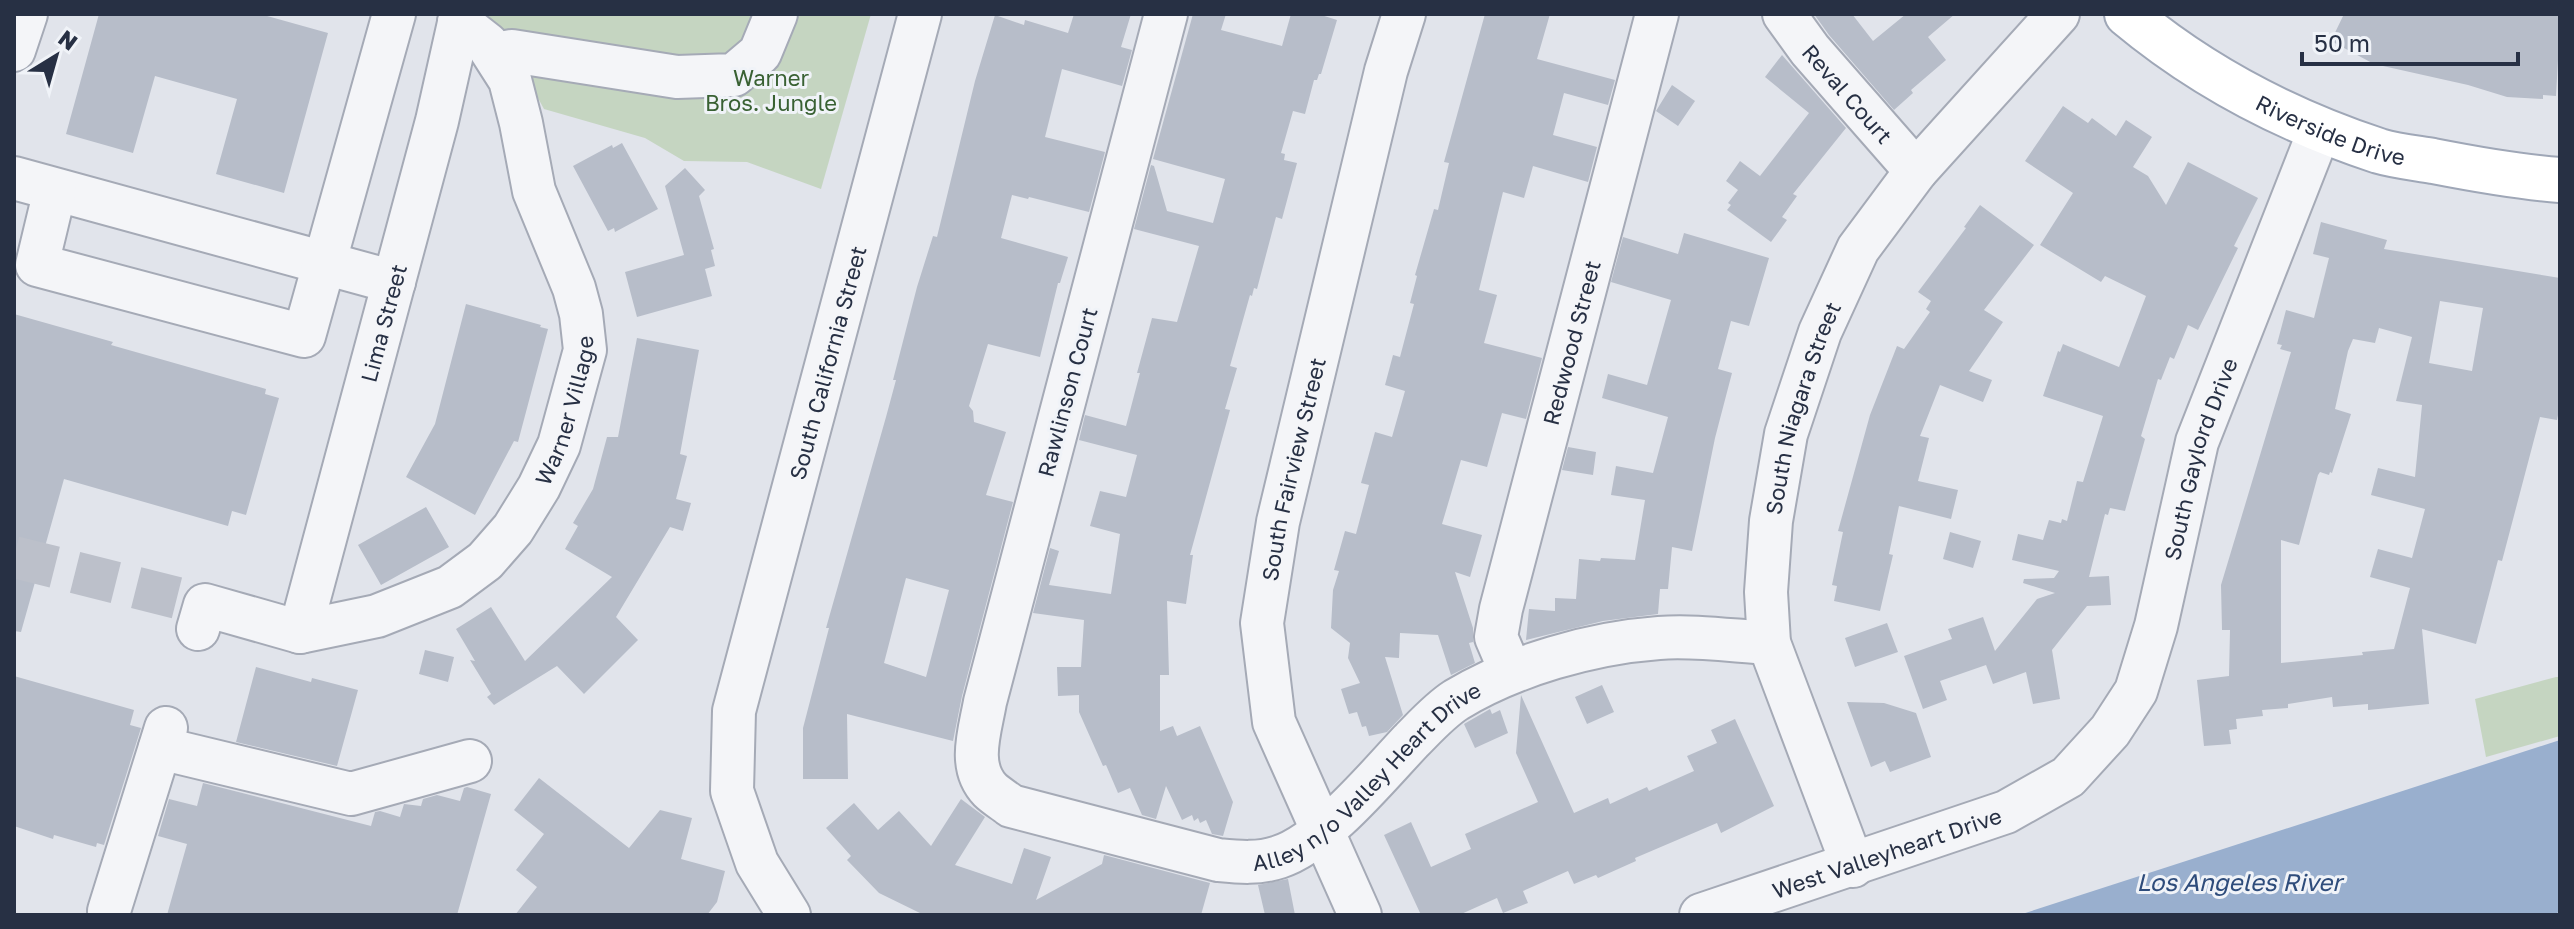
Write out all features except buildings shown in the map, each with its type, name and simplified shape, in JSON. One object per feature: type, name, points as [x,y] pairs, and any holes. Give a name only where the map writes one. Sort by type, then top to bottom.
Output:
[{"type":"main road","name":"Riverside Drive","points":[[2127,14],[2154,37],[2234,88],[2320,129],[2382,152],[2560,180]]},
{"type":"street","points":[[55,190],[37,265],[304,336],[394,14]]},
{"type":"street","points":[[495,54],[512,51],[677,77],[734,75],[760,53],[776,14]]},
{"type":"street","name":"South California Street","points":[[789,915],[757,863],[732,791],[734,711],[920,14]]},
{"type":"street","name":"Rawlinson Court","points":[[979,771],[976,750],[985,702],[1166,14]]},
{"type":"street","name":"South Fairview Street","points":[[1360,915],[1274,722],[1262,623],[1278,522],[1386,71],[1404,14]]},
{"type":"street","name":"Redwood Street","points":[[1511,672],[1496,637],[1501,609],[1657,14]]},
{"type":"street","name":"Reval Court","points":[[1784,14],[1810,50],[1916,171]]},
{"type":"street","name":"South Niagara Street","points":[[1853,866],[1769,643],[1766,592],[1771,521],[1786,434],[1820,332],[1858,249],[1916,171],[2058,14]]},
{"type":"street","name":"Warner Village","points":[[300,632],[377,616],[450,587],[485,561],[513,529],[539,487],[559,445],[585,350],[574,288],[534,191],[510,80],[487,44],[460,18]]},
{"type":"street","name":"Lima Street","points":[[300,632],[437,121],[460,18]]},
{"type":"street","name":"South Gaylord Drive","points":[[2068,777],[2110,731],[2136,691],[2156,626],[2197,442],[2320,129]]},
{"type":"street","points":[[14,178],[394,282]]},
{"type":"street","points":[[202,617],[300,632]]},
{"type":"street","name":"Alley n/o Valley Heart Drive","points":[[979,771],[990,789],[1011,806],[1218,860],[1252,863],[1280,857],[1321,831],[1454,702],[1511,672],[1584,650],[1660,638],[1769,643]]},
{"type":"street","points":[[109,911],[163,738],[351,794],[470,761]]},
{"type":"street","name":"West Valleyheart Drive","points":[[1701,915],[2006,812],[2068,777]]},
{"type":"green space","name":"Warner Bros. Jungle","points":[[479,14],[871,14],[821,189],[747,162],[684,161],[645,138],[544,109],[512,51]]},
{"type":"green space","points":[[2560,677],[2560,736],[2486,757],[2475,699]]},
{"type":"water","name":"Los Angeles River","points":[[2560,740],[2560,912],[2550,915],[2019,915]]},
{"type":"tunnel","points":[[14,557],[205,605]]}]
